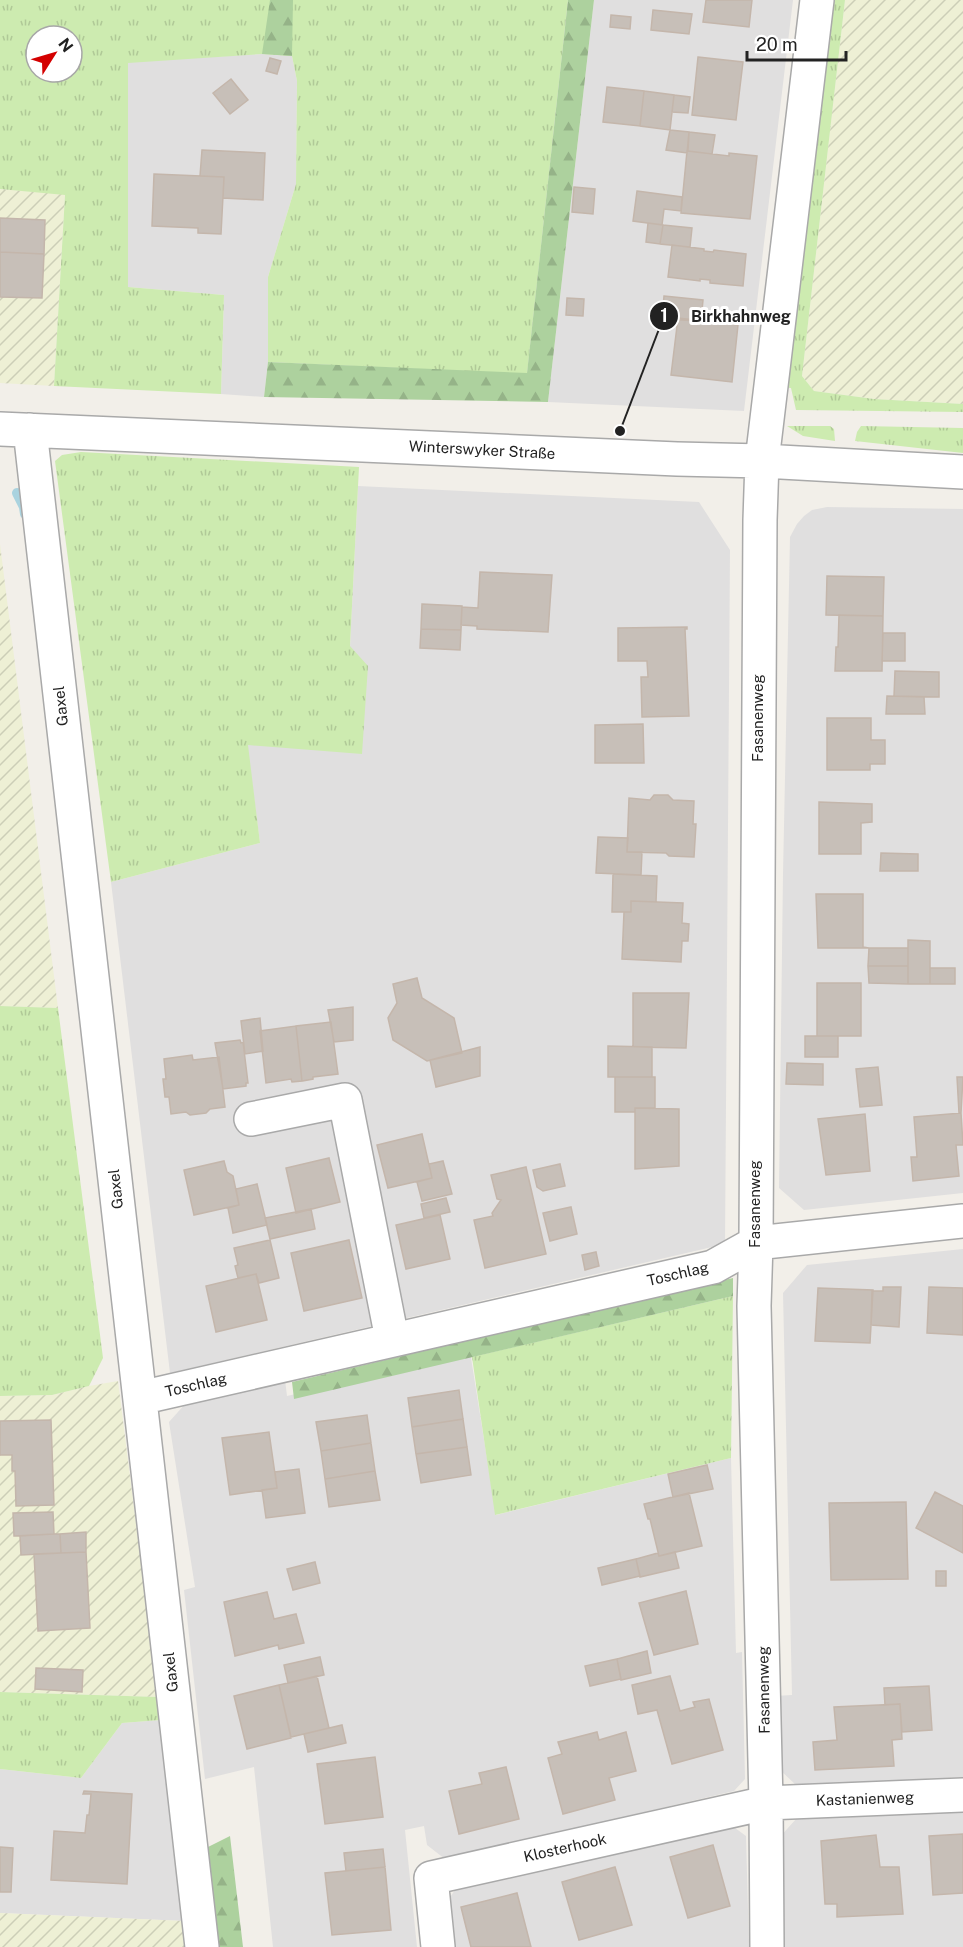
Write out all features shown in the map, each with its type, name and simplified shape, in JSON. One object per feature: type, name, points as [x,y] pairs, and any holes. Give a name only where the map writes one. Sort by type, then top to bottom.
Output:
[{"type":"street","name":"Fasanenweg","points":[[767,1947],[766,1803],[754,1306],[759,587],[762,461],[817,0]]},
{"type":"street","name":"Winterswyker Straße","points":[[15,430],[762,461],[963,472]]},
{"type":"street","name":"Gaxel","points":[[15,430],[140,1398],[202,1947]]},
{"type":"street","points":[[251,1119],[345,1100],[392,1339]]},
{"type":"street","name":"Toschlag","points":[[140,1398],[713,1267],[756,1243],[963,1221]]},
{"type":"street","name":"Kastanienweg","points":[[766,1803],[963,1795]]},
{"type":"street","name":"Klosterhook","points":[[438,1947],[431,1878],[766,1803]]},
{"type":"shaded area","points":[[594,0],[793,0],[744,411],[548,402]]},
{"type":"shaded area","points":[[262,54],[292,56],[297,81],[296,184],[268,277],[268,362],[264,397],[221,394],[224,295],[128,287],[128,62]]},
{"type":"shaded area","points":[[358,486],[699,502],[730,550],[725,1244],[170,1373],[111,882],[260,843],[247,745],[350,647]]},
{"type":"shaded area","points":[[827,507],[963,509],[963,1193],[804,1210],[779,1188],[790,537],[804,516],[812,510]]},
{"type":"shaded area","points":[[963,1249],[963,1777],[797,1786],[777,1767],[775,1696],[792,1695],[783,1293],[807,1265]]},
{"type":"shaded area","points":[[468,1339],[496,1515],[731,1458],[736,1653],[742,1652],[745,1779],[734,1791],[445,1859],[427,1845],[424,1826],[405,1830],[417,1947],[273,1947],[254,1767],[205,1779],[184,1590],[195,1587],[169,1422],[186,1403],[285,1380],[287,1396],[378,1375],[377,1360]]},
{"type":"shaded area","points":[[161,1720],[185,1921],[0,1913],[0,1769],[81,1778],[122,1723]]},
{"type":"shaded area","points":[[963,1809],[963,1947],[781,1947],[778,1839],[797,1818]]},
{"type":"shaded area","points":[[731,1825],[746,1836],[749,1947],[450,1947],[446,1903],[455,1890]]},
{"type":"green space","points":[[0,0],[568,0],[527,374],[268,362],[268,277],[296,184],[297,81],[292,56],[262,54],[128,63],[128,287],[224,295],[221,394],[54,386],[65,195],[0,189]]},
{"type":"green space","points":[[270,0],[293,0],[292,56],[262,54]]},
{"type":"green space","points":[[568,0],[594,0],[548,402],[264,397],[268,362],[527,373]]},
{"type":"green space","points":[[825,0],[845,0],[802,376],[814,391],[874,399],[963,404],[963,412],[796,410],[791,388],[777,387]]},
{"type":"green space","points":[[845,0],[963,0],[963,404],[874,399],[814,391],[802,376]]},
{"type":"green space","points":[[0,189],[65,194],[54,386],[0,383]]},
{"type":"green space","points":[[787,426],[830,426],[834,429],[835,441],[803,436]]},
{"type":"green space","points":[[861,426],[963,428],[963,453],[855,441]]},
{"type":"green space","points":[[81,452],[359,467],[350,646],[368,666],[362,754],[248,745],[260,843],[111,882],[55,461],[62,455]]},
{"type":"green space","points":[[0,544],[58,1008],[0,1006]]},
{"type":"green space","points":[[0,1006],[58,1008],[103,1358],[89,1386],[52,1395],[0,1396]]},
{"type":"green space","points":[[733,1278],[733,1296],[294,1399],[292,1382]]},
{"type":"green space","points":[[733,1296],[731,1458],[495,1515],[472,1357]]},
{"type":"green space","points":[[118,1381],[158,1697],[0,1692],[0,1396],[52,1395]]},
{"type":"green space","points":[[0,1692],[158,1697],[161,1720],[122,1723],[81,1778],[0,1769]]},
{"type":"green space","points":[[230,1836],[243,1947],[218,1947],[206,1848]]},
{"type":"green space","points":[[0,1913],[185,1921],[188,1947],[0,1947]]},
{"type":"building","points":[[706,0],[752,0],[749,27],[703,22]]},
{"type":"building","points":[[653,10],[692,14],[689,34],[651,30]]},
{"type":"building","points":[[611,15],[631,17],[630,29],[610,27]]},
{"type":"building","points":[[698,57],[743,62],[736,120],[692,115]]},
{"type":"building","points":[[270,58],[281,61],[277,74],[266,71]]},
{"type":"building","points":[[231,79],[248,100],[230,114],[213,93]]},
{"type":"building","points":[[607,87],[644,91],[640,126],[603,122]]},
{"type":"building","points":[[644,91],[674,95],[670,130],[640,126]]},
{"type":"building","points":[[674,95],[690,97],[688,113],[672,112]]},
{"type":"building","points":[[670,130],[689,132],[687,153],[666,150]]},
{"type":"building","points":[[689,132],[715,135],[712,154],[688,151]]},
{"type":"building","points":[[202,150],[265,153],[263,200],[223,198],[224,177],[200,176]]},
{"type":"building","points":[[687,151],[729,156],[729,153],[757,156],[750,219],[681,213]]},
{"type":"building","points":[[154,174],[224,177],[221,234],[198,233],[198,228],[152,226]]},
{"type":"building","points":[[574,187],[595,189],[593,214],[572,212]]},
{"type":"building","points":[[637,191],[682,197],[681,211],[664,209],[662,225],[633,221]]},
{"type":"building","points":[[0,218],[45,220],[44,254],[0,252]]},
{"type":"building","points":[[648,223],[663,225],[660,244],[646,242]]},
{"type":"building","points":[[663,225],[692,228],[690,247],[660,244]]},
{"type":"building","points":[[672,245],[704,249],[704,251],[746,254],[743,286],[710,283],[710,280],[668,277]]},
{"type":"building","points":[[0,252],[44,254],[42,298],[0,297]]},
{"type":"building","points":[[664,296],[703,300],[701,321],[662,319]]},
{"type":"building","points":[[567,298],[584,299],[583,316],[566,315]]},
{"type":"building","points":[[678,318],[738,325],[732,382],[671,375]]},
{"type":"building","points":[[480,572],[552,575],[548,632],[477,629],[477,626],[461,625],[462,607],[478,608]]},
{"type":"building","points":[[827,576],[884,577],[883,616],[826,615]]},
{"type":"building","points":[[422,604],[462,606],[461,630],[421,629]]},
{"type":"building","points":[[839,615],[883,616],[882,671],[835,671]]},
{"type":"building","points":[[687,627],[685,629],[689,716],[642,717],[641,677],[648,677],[647,661],[618,661],[618,628]]},
{"type":"building","points":[[421,629],[461,630],[460,650],[420,648]]},
{"type":"building","points":[[883,633],[905,633],[905,661],[882,661]]},
{"type":"building","points":[[895,671],[939,672],[939,697],[894,696]]},
{"type":"building","points":[[887,696],[924,697],[925,714],[886,714]]},
{"type":"building","points":[[827,718],[871,718],[871,740],[885,740],[885,764],[870,764],[870,770],[827,770]]},
{"type":"building","points":[[643,724],[644,763],[595,763],[595,725]]},
{"type":"building","points":[[654,795],[668,795],[673,800],[694,801],[693,824],[696,824],[694,857],[669,856],[666,853],[627,852],[629,798],[650,800]]},
{"type":"building","points":[[819,802],[872,804],[872,822],[861,823],[861,854],[819,854]]},
{"type":"building","points":[[598,837],[628,838],[627,852],[642,852],[641,875],[596,873]]},
{"type":"building","points":[[881,853],[918,854],[918,871],[880,871]]},
{"type":"building","points":[[613,874],[657,876],[656,902],[631,901],[631,912],[612,912]]},
{"type":"building","points":[[816,894],[863,894],[863,947],[869,948],[818,948]]},
{"type":"building","points":[[631,901],[683,903],[682,923],[689,924],[688,941],[682,941],[681,962],[622,959],[624,912],[631,912]]},
{"type":"building","points":[[908,940],[930,941],[930,984],[908,984]]},
{"type":"building","points":[[869,948],[908,948],[908,966],[868,966]]},
{"type":"building","points":[[868,966],[908,966],[908,984],[869,983]]},
{"type":"building","points":[[930,968],[955,968],[955,984],[930,984]]},
{"type":"building","points":[[417,978],[422,998],[454,1018],[462,1053],[427,1061],[393,1040],[388,1018],[397,1003],[393,984]]},
{"type":"building","points":[[817,983],[861,983],[861,1036],[817,1036]]},
{"type":"building","points":[[633,993],[689,993],[686,1048],[633,1047]]},
{"type":"building","points":[[353,1007],[353,1040],[334,1042],[328,1010]]},
{"type":"building","points":[[260,1018],[263,1051],[245,1054],[241,1021]]},
{"type":"building","points":[[331,1022],[338,1074],[313,1077],[313,1079],[302,1081],[296,1026]]},
{"type":"building","points":[[296,1026],[302,1081],[292,1082],[291,1079],[266,1083],[260,1031]]},
{"type":"building","points":[[805,1036],[838,1036],[838,1057],[805,1057]]},
{"type":"building","points":[[240,1040],[241,1043],[243,1042],[248,1083],[246,1086],[223,1089],[215,1043]]},
{"type":"building","points":[[608,1046],[652,1047],[652,1077],[608,1077]]},
{"type":"building","points":[[480,1047],[480,1076],[436,1087],[430,1060]]},
{"type":"building","points":[[192,1055],[193,1060],[219,1057],[225,1107],[210,1109],[206,1113],[171,1114],[169,1097],[165,1097],[164,1059]]},
{"type":"building","points":[[787,1063],[823,1064],[823,1085],[786,1084]]},
{"type":"building","points":[[878,1067],[882,1105],[860,1107],[856,1069]]},
{"type":"building","points":[[615,1077],[655,1077],[655,1108],[635,1108],[635,1112],[615,1112]]},
{"type":"building","points":[[957,1077],[963,1077],[961,1113],[959,1113]]},
{"type":"building","points":[[635,1108],[679,1109],[679,1166],[635,1169]]},
{"type":"building","points":[[961,1113],[963,1145],[956,1145],[959,1176],[913,1181],[911,1157],[917,1157],[914,1117]]},
{"type":"building","points":[[865,1114],[870,1171],[826,1175],[818,1119]]},
{"type":"building","points":[[422,1134],[432,1178],[388,1188],[377,1145]]},
{"type":"building","points":[[329,1158],[340,1202],[296,1213],[286,1168]]},
{"type":"building","points":[[224,1161],[227,1172],[233,1176],[239,1205],[194,1215],[184,1170]]},
{"type":"building","points":[[443,1161],[452,1194],[422,1201],[417,1182],[432,1178],[429,1164]]},
{"type":"building","points":[[560,1164],[565,1186],[543,1191],[537,1187],[533,1170]]},
{"type":"building","points":[[526,1167],[546,1254],[485,1268],[474,1220],[493,1216],[492,1213],[501,1200],[497,1199],[491,1175]]},
{"type":"building","points":[[257,1184],[267,1225],[233,1233],[228,1208],[239,1205],[236,1189]]},
{"type":"building","points":[[446,1198],[450,1212],[424,1218],[421,1204]]},
{"type":"building","points":[[571,1207],[577,1234],[550,1241],[543,1213]]},
{"type":"building","points":[[311,1209],[315,1229],[270,1239],[265,1218]]},
{"type":"building","points":[[440,1215],[450,1259],[406,1269],[396,1225]]},
{"type":"building","points":[[270,1240],[279,1278],[259,1283],[256,1274],[238,1278],[234,1248]]},
{"type":"building","points":[[349,1240],[362,1298],[304,1311],[291,1253]]},
{"type":"building","points":[[596,1252],[599,1266],[585,1270],[582,1255]]},
{"type":"building","points":[[256,1274],[267,1320],[216,1332],[206,1286]]},
{"type":"building","points":[[883,1287],[901,1287],[899,1327],[871,1325],[872,1291],[883,1291]]},
{"type":"building","points":[[929,1287],[963,1288],[963,1335],[927,1333]]},
{"type":"building","points":[[818,1288],[873,1290],[870,1343],[815,1341]]},
{"type":"building","points":[[459,1390],[463,1419],[412,1427],[408,1398]]},
{"type":"building","points":[[367,1415],[371,1443],[321,1451],[316,1422]]},
{"type":"building","points":[[463,1419],[467,1447],[416,1454],[412,1427]]},
{"type":"building","points":[[51,1420],[54,1505],[16,1506],[12,1455],[0,1455],[0,1421]]},
{"type":"building","points":[[269,1432],[277,1488],[230,1495],[222,1438]]},
{"type":"building","points":[[371,1443],[375,1471],[325,1479],[321,1451]]},
{"type":"building","points":[[467,1447],[471,1475],[421,1483],[416,1454]]},
{"type":"building","points":[[707,1465],[713,1489],[673,1497],[668,1474]]},
{"type":"building","points":[[299,1469],[305,1513],[266,1518],[262,1490],[277,1488],[275,1472]]},
{"type":"building","points":[[375,1471],[380,1500],[329,1507],[325,1479]]},
{"type":"building","points":[[935,1492],[963,1506],[963,1553],[916,1528]]},
{"type":"building","points":[[689,1493],[702,1546],[659,1556],[644,1504]]},
{"type":"building","points":[[906,1502],[908,1579],[831,1580],[829,1503]]},
{"type":"building","points":[[53,1512],[54,1534],[14,1536],[13,1513]]},
{"type":"building","points":[[86,1532],[86,1552],[61,1553],[60,1534]]},
{"type":"building","points":[[60,1534],[61,1553],[21,1555],[20,1536]]},
{"type":"building","points":[[86,1552],[90,1628],[38,1631],[34,1554]]},
{"type":"building","points":[[675,1552],[679,1568],[640,1577],[636,1559],[658,1553],[659,1556]]},
{"type":"building","points":[[636,1559],[640,1576],[602,1585],[598,1568]]},
{"type":"building","points":[[315,1562],[320,1583],[293,1590],[287,1569]]},
{"type":"building","points":[[936,1571],[946,1571],[946,1586],[936,1586]]},
{"type":"building","points":[[686,1591],[698,1644],[654,1655],[639,1603]]},
{"type":"building","points":[[267,1592],[274,1619],[296,1614],[304,1643],[279,1649],[278,1645],[235,1656],[224,1602]]},
{"type":"building","points":[[647,1651],[651,1673],[621,1680],[617,1659]]},
{"type":"building","points":[[320,1657],[324,1675],[288,1683],[284,1665]]},
{"type":"building","points":[[617,1659],[621,1679],[590,1686],[585,1666]]},
{"type":"building","points":[[36,1668],[83,1670],[82,1692],[35,1689]]},
{"type":"building","points":[[317,1676],[329,1728],[291,1737],[279,1685]]},
{"type":"building","points":[[670,1676],[680,1711],[695,1707],[693,1702],[709,1699],[723,1750],[672,1764],[657,1710],[638,1714],[632,1685]]},
{"type":"building","points":[[279,1685],[291,1738],[247,1749],[234,1696]]},
{"type":"building","points":[[929,1686],[932,1730],[902,1732],[900,1704],[885,1705],[884,1688]]},
{"type":"building","points":[[900,1704],[902,1739],[892,1740],[894,1766],[815,1770],[813,1742],[837,1740],[834,1707]]},
{"type":"building","points":[[342,1725],[346,1743],[308,1752],[304,1734]]},
{"type":"building","points":[[597,1732],[599,1740],[626,1732],[636,1771],[609,1778],[615,1800],[563,1814],[548,1758],[562,1754],[558,1742]]},
{"type":"building","points":[[375,1757],[383,1817],[325,1824],[317,1764]]},
{"type":"building","points":[[506,1767],[519,1819],[459,1834],[449,1791],[482,1784],[479,1773]]},
{"type":"building","points":[[84,1791],[132,1794],[127,1884],[51,1880],[54,1831],[85,1833],[91,1794],[83,1794]]},
{"type":"building","points":[[963,1834],[963,1893],[933,1895],[929,1836]]},
{"type":"building","points":[[876,1835],[880,1867],[899,1867],[903,1914],[837,1917],[837,1904],[825,1904],[821,1841]]},
{"type":"building","points":[[713,1845],[730,1906],[688,1918],[670,1857]]},
{"type":"building","points":[[0,1847],[13,1848],[11,1892],[0,1892]]},
{"type":"building","points":[[383,1849],[385,1867],[346,1871],[344,1853]]},
{"type":"building","points":[[385,1867],[391,1930],[332,1935],[325,1873]]},
{"type":"building","points":[[615,1867],[632,1925],[579,1940],[562,1882]]},
{"type":"building","points":[[517,1893],[531,1947],[471,1947],[461,1907]]},
{"type":"waterway","points":[[17,493],[25,514]]},
{"type":"place","name":"Birkhahnweg","points":[[620,431]]}]
